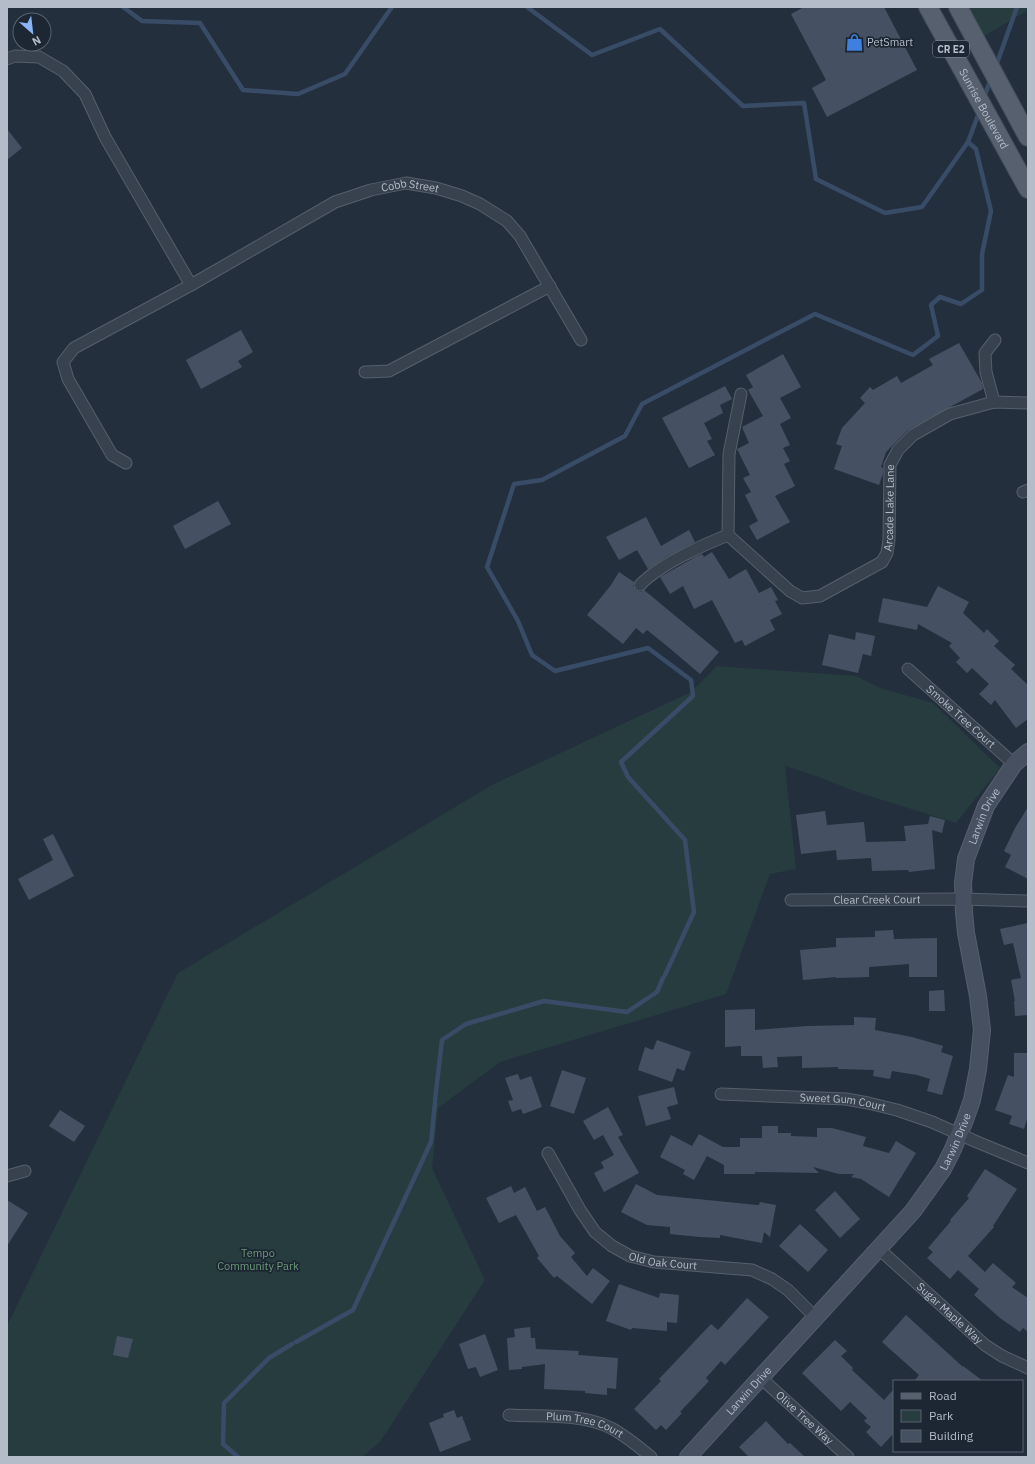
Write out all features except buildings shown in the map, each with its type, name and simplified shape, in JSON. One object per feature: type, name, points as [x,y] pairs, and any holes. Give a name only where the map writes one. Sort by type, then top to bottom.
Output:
[{"type":"main road","name":"Sunrise Boulevard","points":[[928,7],[1028,189]]},
{"type":"main road","name":"CR E2","points":[[958,7],[1028,137]]},
{"type":"street","points":[[7,59],[15,56],[39,58],[63,71],[84,94],[105,137],[191,285]]},
{"type":"street","name":"Cobb Street","points":[[126,463],[112,455],[68,379],[63,362],[74,348],[191,285],[335,202],[371,190],[406,183],[436,188],[462,196],[480,204],[507,221],[520,236],[581,340]]},
{"type":"street","points":[[364,372],[389,371],[550,286]]},
{"type":"street","points":[[994,402],[986,372],[985,353],[995,340]]},
{"type":"street","points":[[640,585],[650,574],[708,542],[728,535],[729,454],[741,394]]},
{"type":"street","name":"Arcade Lake Lane","points":[[728,535],[790,591],[802,598],[820,596],[882,562],[887,553],[889,540],[890,465],[898,450],[913,435],[950,414],[994,402],[1028,403]]},
{"type":"street","name":"Smoke Tree Court","points":[[908,669],[1014,764]]},
{"type":"street","name":"Larwin Drive","points":[[688,1457],[913,1211],[942,1168],[959,1135],[972,1100],[978,1069],[982,1030],[978,996],[966,933],[963,899],[966,859],[986,806],[1014,764],[1028,752]]},
{"type":"street","name":"Clear Creek Court","points":[[791,900],[963,899],[1028,901]]},
{"type":"street","name":"Sweet Gum Court","points":[[721,1094],[846,1100],[897,1110],[932,1122],[959,1135],[1028,1163]]},
{"type":"street","name":"Old Oak Court","points":[[548,1153],[580,1210],[595,1232],[612,1246],[630,1256],[654,1262],[752,1270],[772,1279],[788,1290],[815,1317]]},
{"type":"street","points":[[7,1176],[25,1171]]},
{"type":"street","name":"Sugar Maple Way","points":[[878,1248],[985,1345],[1002,1356],[1028,1368]]},
{"type":"street","name":"Olive Tree Way","points":[[761,1378],[848,1457]]},
{"type":"street","name":"Plum Tree Court","points":[[509,1415],[584,1420],[609,1428],[630,1440],[651,1457]]},
{"type":"green space","points":[[958,7],[1028,7],[1028,10],[976,41]]},
{"type":"green space","name":"Tempo Community Park","points":[[717,666],[856,676],[880,688],[933,703],[1000,768],[956,823],[857,792],[785,766],[796,869],[770,874],[726,994],[500,1062],[438,1108],[432,1168],[485,1280],[380,1442],[362,1457],[7,1457],[7,1326],[178,973],[492,785],[691,692]]},
{"type":"waterway","points":[[123,7],[142,21],[200,23],[243,90],[298,94],[345,74],[392,7]]},
{"type":"waterway","points":[[527,7],[592,55],[660,29],[743,106],[804,103],[816,179],[885,213],[922,207],[968,142],[980,110]]},
{"type":"waterway","points":[[996,66],[1017,7]]},
{"type":"waterway","points":[[984,98],[991,78]]},
{"type":"waterway","points":[[665,975],[694,912],[685,840],[628,777],[621,762],[693,696],[691,680],[648,648],[555,671],[532,655],[518,621],[487,567],[514,484],[542,480],[625,436],[642,404],[815,314],[913,355],[938,336],[931,305],[940,297],[961,304],[982,290],[982,254],[991,211],[976,149],[968,142]]},
{"type":"waterway","points":[[435,1100],[442,1040],[466,1024],[544,1001],[627,1012],[657,992],[663,978]]},
{"type":"waterway","points":[[296,1342],[353,1310],[431,1142],[435,1103]]},
{"type":"waterway","points":[[238,1457],[223,1444],[224,1403],[269,1358],[292,1344]]},
{"type":"place","name":"PetSmart","points":[[854,42]]}]
